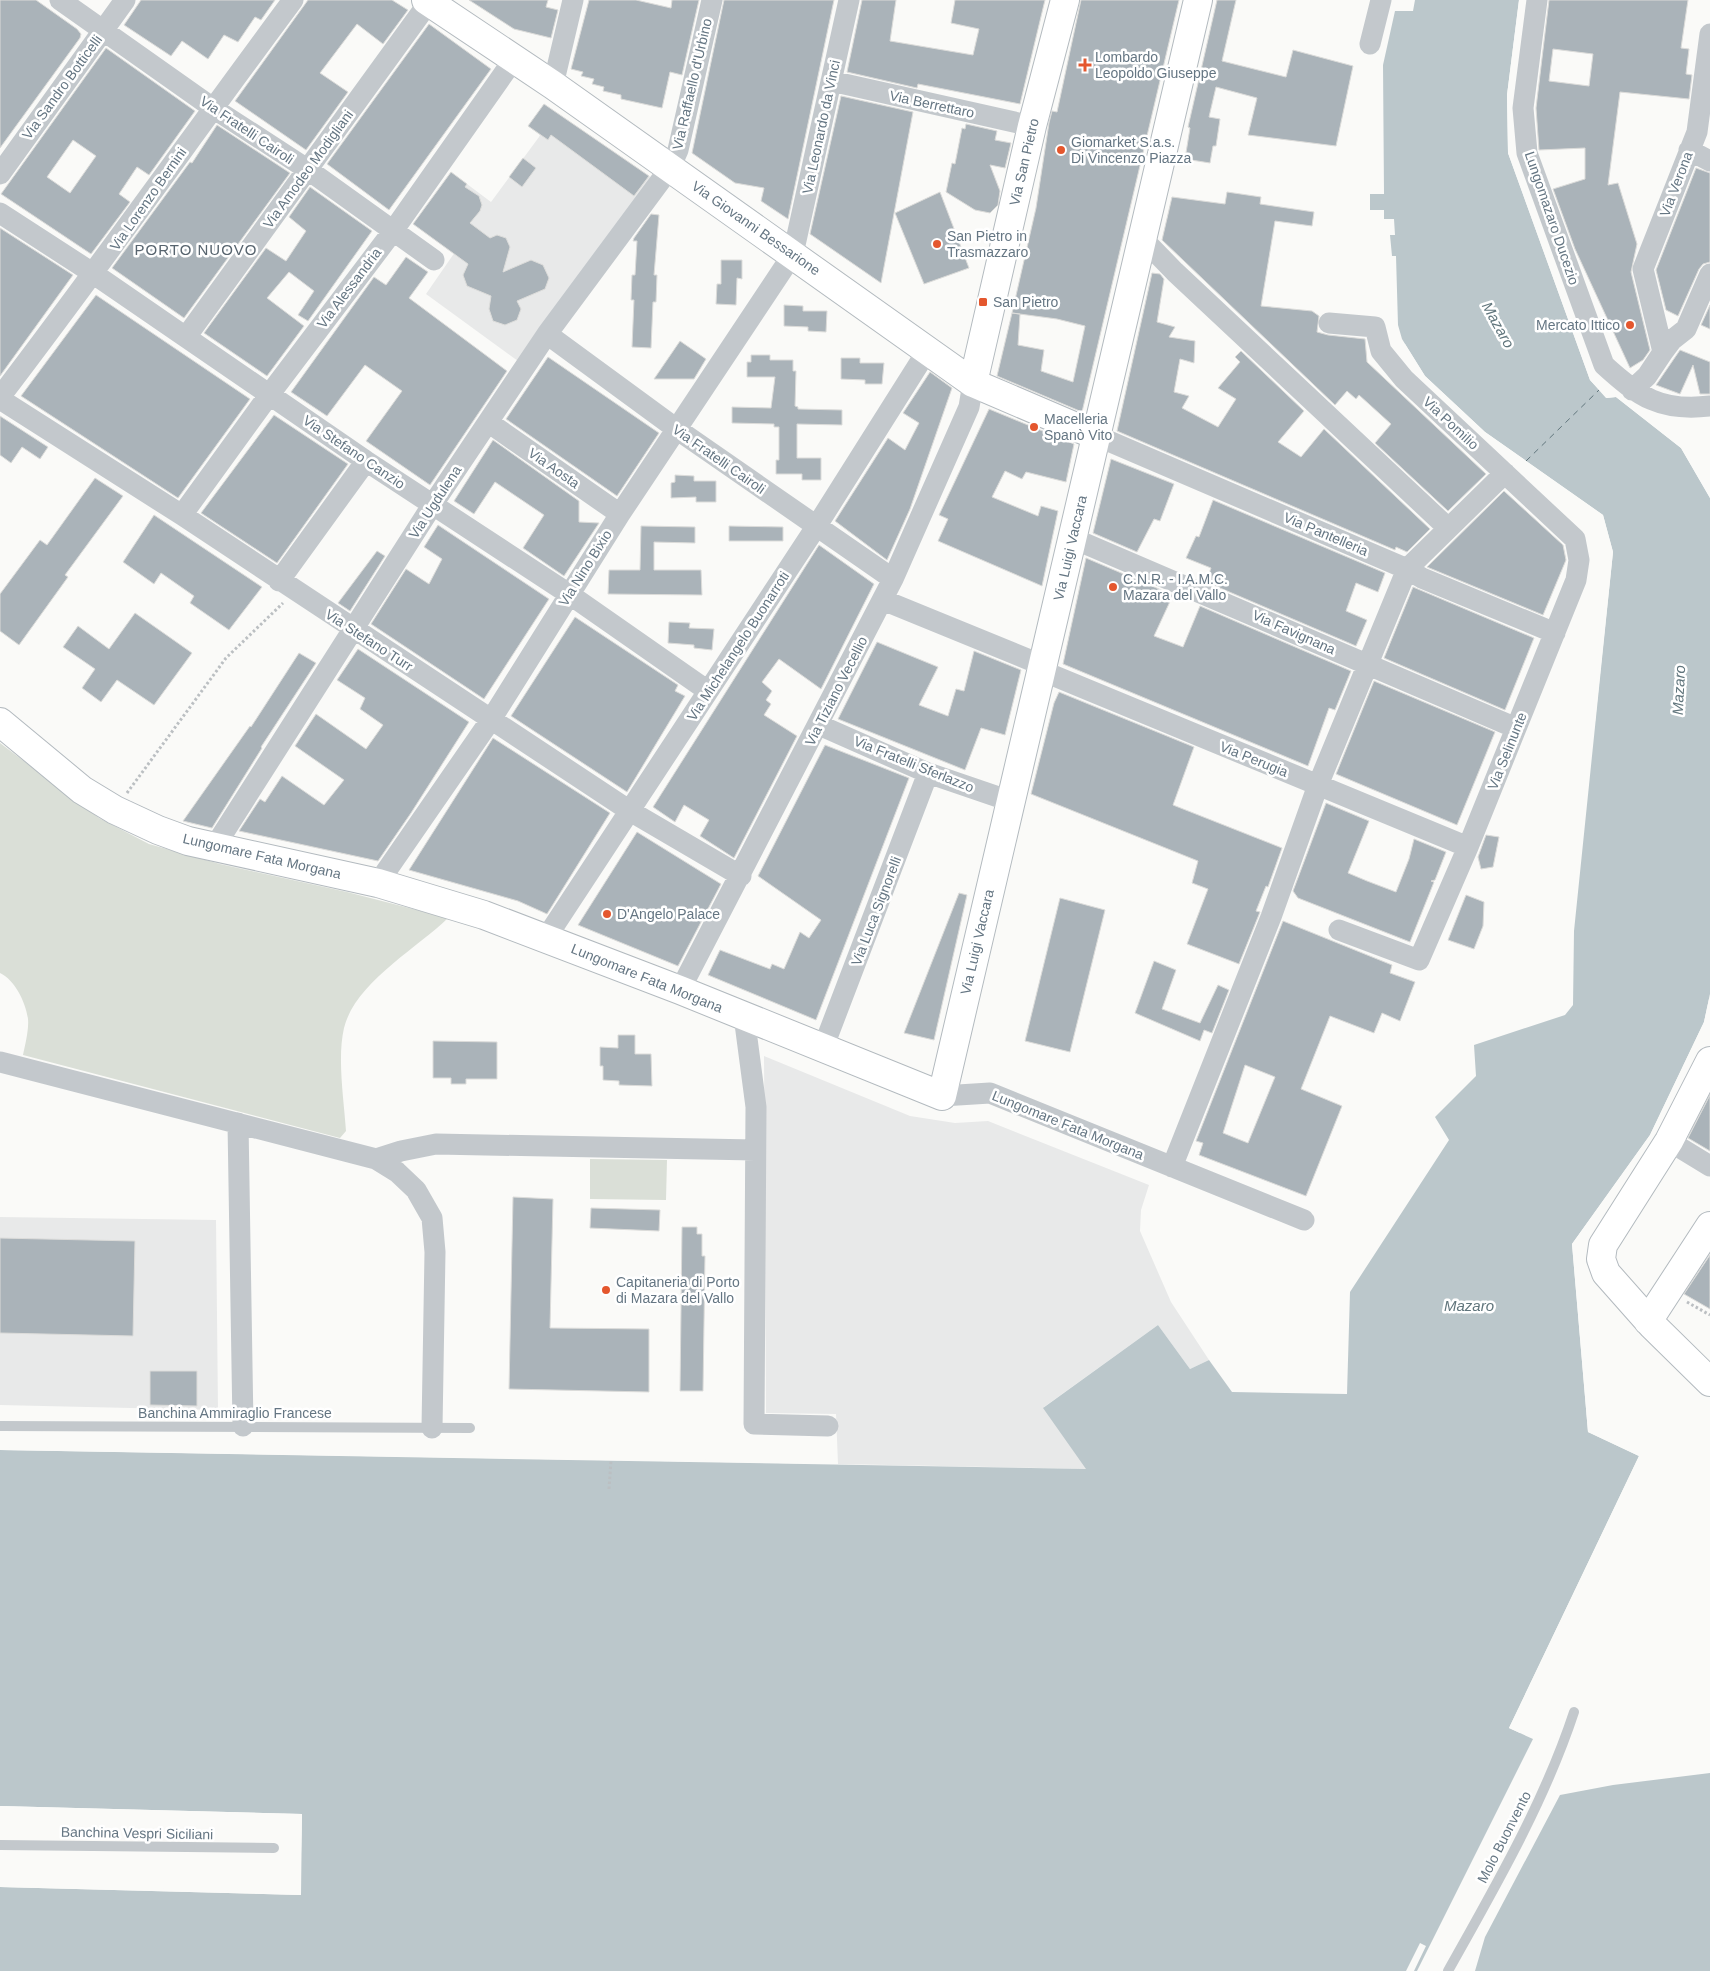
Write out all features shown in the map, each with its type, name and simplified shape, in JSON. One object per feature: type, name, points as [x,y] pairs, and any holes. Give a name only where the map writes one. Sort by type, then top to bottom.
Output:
[{"type":"main road","name":"Via San Pietro","points":[[973,383],[1032,126],[1065,0]]},
{"type":"main road","name":"Via Luigi Vaccara","points":[[942,1096],[1198,0]]},
{"type":"main road","name":"Via Giovanni Bessarione","points":[[434,3],[793,254],[973,383],[1097,436]]},
{"type":"main road","name":"Lungomare Fata Morgana","points":[[0,722],[82,790],[115,810],[181,838],[378,883],[484,915],[680,990],[942,1096]]},
{"type":"main road","points":[[1710,1061],[1669,1142],[1603,1244],[1601,1259],[1606,1273],[1648,1321],[1710,1382]]},
{"type":"main road","points":[[1648,1321],[1710,1226]]},
{"type":"street","name":"Via Fratelli Cairoli","points":[[60,0],[434,260]]},
{"type":"street","name":"Via Sandro Botticelli","points":[[0,174],[125,0]]},
{"type":"street","name":"Via Lorenzo Bernini","points":[[0,398],[94,274],[293,0]]},
{"type":"street","points":[[553,85],[573,0]]},
{"type":"street","name":"Via Raffaello d'Urbino","points":[[670,168],[678,150],[712,0]]},
{"type":"street","name":"Via Leonardo da Vinci","points":[[793,254],[849,0]]},
{"type":"street","points":[[1370,44],[1381,0]]},
{"type":"street","name":"Lungomazaro Ducezio","points":[[1537,0],[1523,108],[1527,153],[1604,365],[1632,390],[1658,403],[1684,408],[1704,407]]},
{"type":"street","name":"Via Amodeo Modigliani","points":[[186,337],[307,170],[434,3]]},
{"type":"street","name":"Via Verona","points":[[1663,352],[1660,331],[1643,269],[1696,132],[1710,34]]},
{"type":"street","name":"Via Alessandria","points":[[182,515],[268,395],[392,231],[514,59]]},
{"type":"street","name":"Via Berrettaro","points":[[831,81],[1032,126]]},
{"type":"street","points":[[1690,150],[1710,161]]},
{"type":"street","name":"Via Ugdulena","points":[[215,846],[433,504],[488,422],[548,334],[670,168]]},
{"type":"street","name":"Via Stefano Canzio","points":[[0,213],[94,274],[366,461],[569,594],[708,690]]},
{"type":"street","points":[[1142,237],[1174,272],[1448,528]]},
{"type":"street","name":"Via Nino Bixio","points":[[378,883],[492,718],[620,514],[678,430],[793,254]]},
{"type":"street","points":[[1632,390],[1647,376],[1672,340],[1686,329],[1710,274]]},
{"type":"street","name":"Via Pomilio","points":[[1330,323],[1375,327],[1381,351],[1404,379],[1575,539]]},
{"type":"street","name":"Via Fratelli Cairoli","points":[[548,334],[678,430],[894,579]]},
{"type":"street","name":"Via Michelangelo Buonarroti","points":[[546,938],[816,527],[927,351]]},
{"type":"street","name":"Via Tiziano Vecellio","points":[[680,990],[894,579],[969,407],[973,383]]},
{"type":"street","name":"Via Stefano Turr","points":[[0,398],[182,515],[353,630],[492,718],[630,811],[741,876]]},
{"type":"street","name":"Via Aosta","points":[[488,422],[620,514]]},
{"type":"street","name":"Via Pantelleria","points":[[1097,436],[1407,569],[1422,578],[1555,633]]},
{"type":"street","points":[[286,586],[366,461]]},
{"type":"street","points":[[1172,1167],[1271,917],[1318,785],[1407,569],[1504,473]]},
{"type":"street","name":"Via Favignana","points":[[1072,538],[1516,728]]},
{"type":"street","name":"Via Selinunte","points":[[1339,930],[1419,960],[1468,847],[1576,580],[1579,560],[1575,539]]},
{"type":"street","name":"Via Perugia","points":[[883,600],[1468,847]]},
{"type":"street","name":"Via Fratelli Sferlazzo","points":[[819,725],[928,773],[1010,801]]},
{"type":"street","name":"Via Luca Signorelli","points":[[823,1048],[928,773]]},
{"type":"street","points":[[744,1016],[756,1107],[754,1424],[828,1426]]},
{"type":"street","points":[[0,1062],[376,1159],[397,1172],[416,1190],[432,1218],[435,1252],[432,1428]]},
{"type":"street","name":"Lungomare Fata Morgana","points":[[942,1096],[990,1093],[1304,1220]]},
{"type":"street","points":[[238,1123],[243,1426]]},
{"type":"street","points":[[1669,1142],[1710,1166]]},
{"type":"street","points":[[376,1159],[401,1151],[436,1144],[755,1150]]},
{"type":"lane","name":"Banchina Ammiraglio Francese","points":[[0,1426],[470,1428]]},
{"type":"lane","name":"Molo Buonvento","points":[[1448,1971],[1507,1865],[1560,1756],[1574,1712]]},
{"type":"lane","name":"Banchina Vespri Siciliani","points":[[0,1845],[274,1848]]},
{"type":"path","points":[[115,810],[226,658],[272,616],[286,586]]},
{"type":"path","points":[[1688,1302],[1710,1315]]},
{"type":"path","points":[[609,1489],[610,1460]]},
{"type":"shaded area","points":[[544,104],[652,178],[518,361],[426,294],[473,226],[449,208],[467,184],[491,202],[539,137],[540,135],[528,126]]},
{"type":"shaded area","points":[[0,743],[99,818],[149,844],[220,864],[347,892],[448,918],[373,982],[360,996],[350,1012],[344,1028],[341,1052],[346,1131],[340,1138],[23,1055],[28,1028],[27,1013],[15,986],[0,973]]},
{"type":"shaded area","points":[[764,1056],[910,1116],[955,1123],[988,1121],[1149,1185],[1141,1210],[1140,1231],[1171,1302],[1209,1360],[1190,1369],[1158,1325],[1044,1407],[1087,1469],[838,1464],[836,1414],[766,1413]]},
{"type":"shaded area","points":[[590,1159],[667,1160],[666,1200],[590,1199]]},
{"type":"shaded area","points":[[0,1217],[216,1220],[218,1410],[0,1405]]},
{"type":"water","name":"Mazaro","points":[[1415,0],[1519,0],[1507,95],[1508,153],[1590,380],[1606,398],[1616,397],[1681,448],[1710,498],[1710,994],[1704,1022],[1650,1135],[1572,1244],[1588,1432],[1639,1456],[1509,1728],[1533,1739],[1417,1971],[0,1971],[0,1887],[300,1895],[302,1814],[0,1806],[0,1450],[1086,1469],[1043,1408],[1158,1325],[1190,1369],[1209,1360],[1232,1392],[1347,1394],[1350,1292],[1449,1140],[1435,1117],[1476,1076],[1474,1045],[1565,1015],[1573,1005],[1574,931],[1613,552],[1603,515],[1485,432],[1425,376],[1402,339],[1398,325],[1396,256],[1392,256],[1390,235],[1395,235],[1394,219],[1384,219],[1384,210],[1370,210],[1370,194],[1384,194],[1383,65],[1395,11],[1413,11]]},
{"type":"water","points":[[1710,1773],[1710,1971],[1475,1971],[1485,1937],[1560,1795],[1613,1785]]},
{"type":"pier","points":[[1519,0],[1521,0],[1509,95],[1511,152],[1593,379],[1608,396],[1617,395],[1683,447],[1710,493],[1710,498],[1681,448],[1616,397],[1607,398],[1590,380],[1508,153],[1507,95]]},
{"type":"pier","points":[[1402,344],[1405,344],[1425,376],[1485,432],[1603,515],[1613,552],[1595,722],[1593,725],[1610,552],[1601,517],[1483,434],[1424,378]]},
{"type":"pier","points":[[1710,994],[1706,1023],[1652,1136],[1574,1244],[1590,1431],[1642,1456],[1512,1727],[1521,1731],[1520,1733],[1509,1728],[1639,1456],[1588,1432],[1572,1244],[1650,1135],[1704,1022]]},
{"type":"pier","points":[[0,1447],[838,1462],[838,1464],[0,1450]]},
{"type":"pier","points":[[0,1806],[302,1814],[301,1895],[0,1887],[0,1885],[298,1892],[300,1816],[0,1809]]},
{"type":"pier","points":[[1420,1943],[1426,1946],[1414,1971],[1406,1971]]},
{"type":"building","points":[[0,0],[36,0],[77,29],[81,34],[80,38],[0,148]]},
{"type":"building","points":[[141,0],[275,0],[261,20],[255,17],[238,42],[224,35],[208,59],[182,41],[171,56],[124,25]]},
{"type":"building","points":[[308,0],[392,0],[408,10],[383,44],[357,24],[320,73],[348,92],[306,150],[235,101]]},
{"type":"building","points":[[469,0],[548,0],[546,7],[558,10],[551,38],[514,29]]},
{"type":"building","points":[[589,0],[636,0],[671,8],[672,0],[699,0],[682,75],[670,72],[662,108],[621,99],[621,95],[603,91],[604,87],[592,84],[594,79],[581,76],[583,72],[571,69]]},
{"type":"building","points":[[724,0],[834,0],[788,219],[761,201],[764,188],[735,183],[692,153]]},
{"type":"building","points":[[862,0],[896,0],[890,41],[973,55],[979,29],[951,23],[955,0],[1045,0],[1020,104],[918,84],[917,88],[847,72]]},
{"type":"building","points":[[1081,0],[1179,0],[1082,412],[997,376],[1036,208],[1049,123],[1052,111],[1057,112]],"holes":[[[1020,314],[1057,319],[1085,326],[1073,382],[1041,371],[1044,350],[1018,345]]]},
{"type":"building","points":[[1217,0],[1236,0],[1222,61],[1286,77],[1293,50],[1353,66],[1336,146],[1248,135],[1257,98],[1216,87],[1209,117],[1220,119],[1216,146],[1213,146],[1210,163],[1185,159],[1190,128],[1188,127]]},
{"type":"building","points":[[1549,0],[1688,0],[1681,48],[1689,49],[1686,74],[1692,75],[1689,99],[1620,92],[1608,185],[1618,183],[1637,244],[1631,272],[1650,350],[1643,360],[1630,368],[1575,249],[1553,189],[1585,179],[1585,148],[1539,150],[1536,108]],"holes":[[[1553,49],[1593,54],[1589,86],[1549,81]]]},
{"type":"building","points":[[429,24],[491,69],[389,210],[327,164]]},
{"type":"building","points":[[106,48],[195,111],[149,175],[137,167],[119,194],[130,202],[91,254],[1,194]],"holes":[[[73,140],[96,156],[70,193],[47,177]]]},
{"type":"building","points":[[841,96],[913,112],[881,283],[810,234]]},
{"type":"building","points":[[544,104],[649,176],[634,196],[551,135],[548,140],[528,126]]},
{"type":"building","points":[[966,124],[997,131],[995,140],[1011,143],[1005,168],[990,165],[1000,191],[998,205],[990,213],[975,210],[946,192],[952,163],[955,164],[962,128],[965,129]]},
{"type":"building","points":[[217,125],[290,173],[184,318],[112,268],[190,162],[192,163]]},
{"type":"building","points":[[523,158],[536,168],[522,187],[509,177]]},
{"type":"building","points":[[1696,168],[1710,173],[1710,262],[1703,264],[1699,269],[1678,316],[1666,310],[1656,270]]},
{"type":"building","points":[[451,172],[467,184],[465,187],[479,196],[482,205],[480,211],[470,223],[490,238],[497,235],[506,238],[510,247],[503,272],[531,260],[543,265],[549,278],[545,289],[517,301],[521,309],[517,320],[505,325],[493,321],[489,309],[491,296],[467,286],[463,275],[468,264],[413,224]]},
{"type":"building","points":[[310,187],[372,231],[308,321],[298,315],[314,291],[289,272],[267,298],[304,326],[267,376],[204,333],[266,248],[286,261],[306,231],[289,217]]},
{"type":"building","name":"San Pietro in Trasmazzaro","points":[[940,192],[969,268],[924,284],[895,213]]},
{"type":"building","points":[[1227,192],[1261,197],[1260,204],[1314,212],[1312,226],[1275,221],[1261,306],[1312,311],[1319,316],[1317,332],[1365,339],[1367,362],[1486,474],[1448,511],[1375,443],[1391,424],[1359,395],[1356,399],[1347,391],[1335,405],[1162,240],[1172,197],[1225,204]]},
{"type":"building","points":[[651,214],[659,215],[654,275],[657,275],[656,302],[653,302],[651,348],[632,347],[634,300],[631,300],[632,275],[635,275],[637,241],[633,241]]},
{"type":"building","points":[[0,228],[73,275],[0,376]]},
{"type":"building","points":[[406,257],[428,272],[409,298],[507,371],[430,485],[366,441],[402,391],[365,365],[327,416],[291,392],[374,277],[386,285]]},
{"type":"building","points":[[721,260],[742,260],[742,279],[737,278],[736,305],[716,304],[717,284],[721,284]]},
{"type":"building","points":[[1152,273],[1160,274],[1164,279],[1157,322],[1175,327],[1169,337],[1195,341],[1194,363],[1180,359],[1174,392],[1189,396],[1182,408],[1218,427],[1236,399],[1218,388],[1240,362],[1235,357],[1241,351],[1304,411],[1278,442],[1301,457],[1324,429],[1430,529],[1407,552],[1396,547],[1395,550],[1117,431]]},
{"type":"building","points":[[96,295],[250,399],[178,498],[21,396]]},
{"type":"building","points":[[784,305],[803,306],[803,311],[827,311],[826,332],[808,331],[808,327],[784,326]]},
{"type":"building","points":[[1710,305],[1710,329],[1701,325]]},
{"type":"building","points":[[680,341],[706,359],[694,379],[654,379]]},
{"type":"building","points":[[1680,350],[1710,362],[1710,394],[1700,394],[1693,365],[1680,394],[1656,385]]},
{"type":"building","points":[[751,355],[770,355],[770,360],[793,360],[793,371],[796,371],[795,406],[798,409],[842,410],[842,425],[797,424],[797,458],[821,458],[821,480],[802,480],[802,474],[776,474],[776,460],[779,460],[779,427],[774,427],[774,424],[732,423],[732,407],[771,408],[775,377],[747,377],[747,362],[751,362]]},
{"type":"building","points":[[548,357],[659,433],[617,496],[506,419]]},
{"type":"building","points":[[841,358],[860,358],[860,363],[884,363],[882,384],[865,384],[865,380],[841,379]]},
{"type":"building","points":[[930,372],[952,388],[910,509],[887,560],[835,521],[888,438],[905,450],[919,423],[903,413]]},
{"type":"building","points":[[989,409],[1074,444],[1066,482],[1026,472],[1022,479],[1005,471],[992,497],[1038,516],[1041,506],[1058,511],[1042,586],[938,541],[948,519],[939,515]]},
{"type":"building","points":[[274,415],[348,464],[277,563],[201,513]]},
{"type":"building","points":[[0,416],[48,447],[40,459],[22,447],[11,463],[0,455]]},
{"type":"building","points":[[493,440],[579,501],[579,522],[599,523],[564,576],[523,548],[544,515],[495,482],[474,514],[454,501]]},
{"type":"building","points":[[1111,459],[1174,484],[1160,521],[1154,519],[1137,552],[1093,533]]},
{"type":"building","points":[[675,475],[694,476],[694,481],[716,481],[716,502],[696,502],[696,497],[671,498],[671,483],[675,482]]},
{"type":"building","points":[[95,478],[123,496],[65,575],[68,577],[19,645],[0,631],[0,594],[40,540],[47,545]]},
{"type":"building","points":[[1504,491],[1563,545],[1566,560],[1543,615],[1427,567]]},
{"type":"building","points":[[1213,500],[1385,573],[1378,592],[1356,583],[1346,611],[1367,620],[1356,646],[1206,582],[1211,568],[1186,558],[1196,536],[1199,537]]},
{"type":"building","points":[[154,515],[262,587],[229,630],[190,603],[194,596],[161,573],[154,584],[123,562]]},
{"type":"building","points":[[438,525],[549,599],[484,699],[371,624],[406,569],[429,584],[442,559],[424,547]]},
{"type":"building","points":[[641,526],[695,527],[695,543],[654,542],[654,570],[701,570],[702,595],[608,594],[609,570],[640,570]]},
{"type":"building","points":[[729,526],[783,527],[783,541],[729,541]]},
{"type":"building","points":[[819,545],[874,584],[821,689],[779,659],[762,682],[772,691],[766,700],[771,704],[764,715],[797,736],[734,858],[700,836],[709,820],[684,805],[675,822],[653,807]]},
{"type":"building","points":[[377,551],[385,556],[350,611],[338,603]]},
{"type":"building","points":[[1086,558],[1173,595],[1154,636],[1183,647],[1200,606],[1351,671],[1335,710],[1329,708],[1308,766],[1063,664]]},
{"type":"building","points":[[1413,587],[1534,638],[1505,710],[1384,658]]},
{"type":"building","points":[[135,613],[192,653],[154,705],[117,680],[101,702],[82,688],[95,669],[63,647],[78,626],[109,649]]},
{"type":"building","points":[[575,617],[678,685],[675,691],[685,696],[627,792],[511,716]]},
{"type":"building","points":[[669,622],[690,623],[689,628],[714,629],[712,650],[694,648],[694,645],[668,643]]},
{"type":"building","points":[[877,642],[938,667],[919,705],[948,716],[956,689],[964,691],[974,651],[1021,670],[1005,735],[981,728],[965,770],[838,719]]},
{"type":"building","points":[[358,649],[469,722],[411,813],[378,861],[239,831],[260,799],[265,802],[282,776],[324,805],[344,780],[295,746],[316,714],[366,749],[383,725],[360,709],[365,698],[337,680]]},
{"type":"building","points":[[299,653],[316,663],[261,747],[212,828],[183,821],[251,727]]},
{"type":"building","points":[[1374,681],[1495,732],[1457,825],[1336,774]]},
{"type":"building","points":[[1059,692],[1194,747],[1173,805],[1282,848],[1268,887],[1266,886],[1256,911],[1260,912],[1239,964],[1187,944],[1208,889],[1192,883],[1198,861],[1031,794],[1054,703]]},
{"type":"building","points":[[493,738],[610,813],[547,914],[518,901],[409,870]]},
{"type":"building","points":[[825,745],[909,778],[816,1020],[708,975],[720,950],[770,969],[772,964],[784,969],[800,932],[809,938],[821,920],[758,876]]},
{"type":"building","points":[[1326,803],[1369,821],[1348,873],[1367,881],[1396,892],[1409,859],[1414,839],[1446,852],[1435,880],[1431,881],[1434,882],[1410,942],[1298,898],[1293,891]]},
{"type":"building","points":[[637,832],[721,884],[678,966],[578,925]]},
{"type":"building","points":[[1486,835],[1499,837],[1493,867],[1481,869],[1478,857]]},
{"type":"building","points":[[959,893],[967,895],[934,1040],[904,1033]]},
{"type":"building","points":[[1466,895],[1484,902],[1483,926],[1474,949],[1448,940]]},
{"type":"building","points":[[1060,898],[1105,910],[1070,1052],[1025,1041]]},
{"type":"building","points":[[1283,921],[1392,965],[1390,973],[1415,982],[1400,1021],[1382,1013],[1374,1033],[1330,1016],[1301,1089],[1342,1106],[1306,1196],[1199,1155],[1203,1143],[1196,1141]],"holes":[[[1245,1065],[1275,1077],[1248,1143],[1223,1133]]]},
{"type":"building","points":[[1154,961],[1176,970],[1162,1009],[1200,1023],[1218,985],[1229,990],[1212,1033],[1204,1030],[1200,1041],[1135,1013]]},
{"type":"building","points":[[618,1035],[635,1035],[635,1054],[651,1054],[652,1086],[619,1085],[619,1081],[603,1080],[603,1066],[600,1066],[600,1047],[618,1048]]},
{"type":"building","points":[[433,1041],[497,1042],[497,1079],[466,1079],[466,1084],[451,1084],[451,1078],[433,1078]]},
{"type":"building","points":[[1710,1095],[1710,1151],[1688,1138]]},
{"type":"building","points":[[513,1197],[553,1199],[550,1328],[649,1329],[649,1392],[509,1389]]},
{"type":"building","points":[[591,1208],[660,1210],[659,1231],[590,1228]]},
{"type":"building","points":[[682,1227],[697,1227],[697,1234],[702,1234],[702,1256],[705,1256],[703,1391],[680,1391]]},
{"type":"building","points":[[0,1238],[135,1241],[133,1336],[0,1333]]},
{"type":"building","points":[[1710,1255],[1710,1309],[1684,1294]]},
{"type":"building","points":[[150,1371],[197,1371],[197,1406],[150,1405]]},
{"type":"ferry route","points":[[1526,461],[1599,390]]},
{"type":"place","name":"Lombardo Leopoldo Giuseppe","points":[[1085,65]]},
{"type":"place","name":"Giomarket S.a.s. Di Vincenzo Piazza","points":[[1061,150]]},
{"type":"place","name":"San Pietro in Trasmazzaro","points":[[937,244]]},
{"type":"place","name":"San Pietro","points":[[983,302]]},
{"type":"place","name":"Mercato Ittico","points":[[1630,325]]},
{"type":"place","name":"Macelleria Spanò Vito","points":[[1034,427]]},
{"type":"place","name":"C.N.R. - I.A.M.C. Mazara del Vallo","points":[[1113,587]]},
{"type":"place","name":"D'Angelo Palace","points":[[607,914]]},
{"type":"place","name":"Capitaneria di Porto di Mazara del Vallo","points":[[606,1290]]},
{"type":"district","name":"PORTO NUOVO","points":[[196,250]]}]
